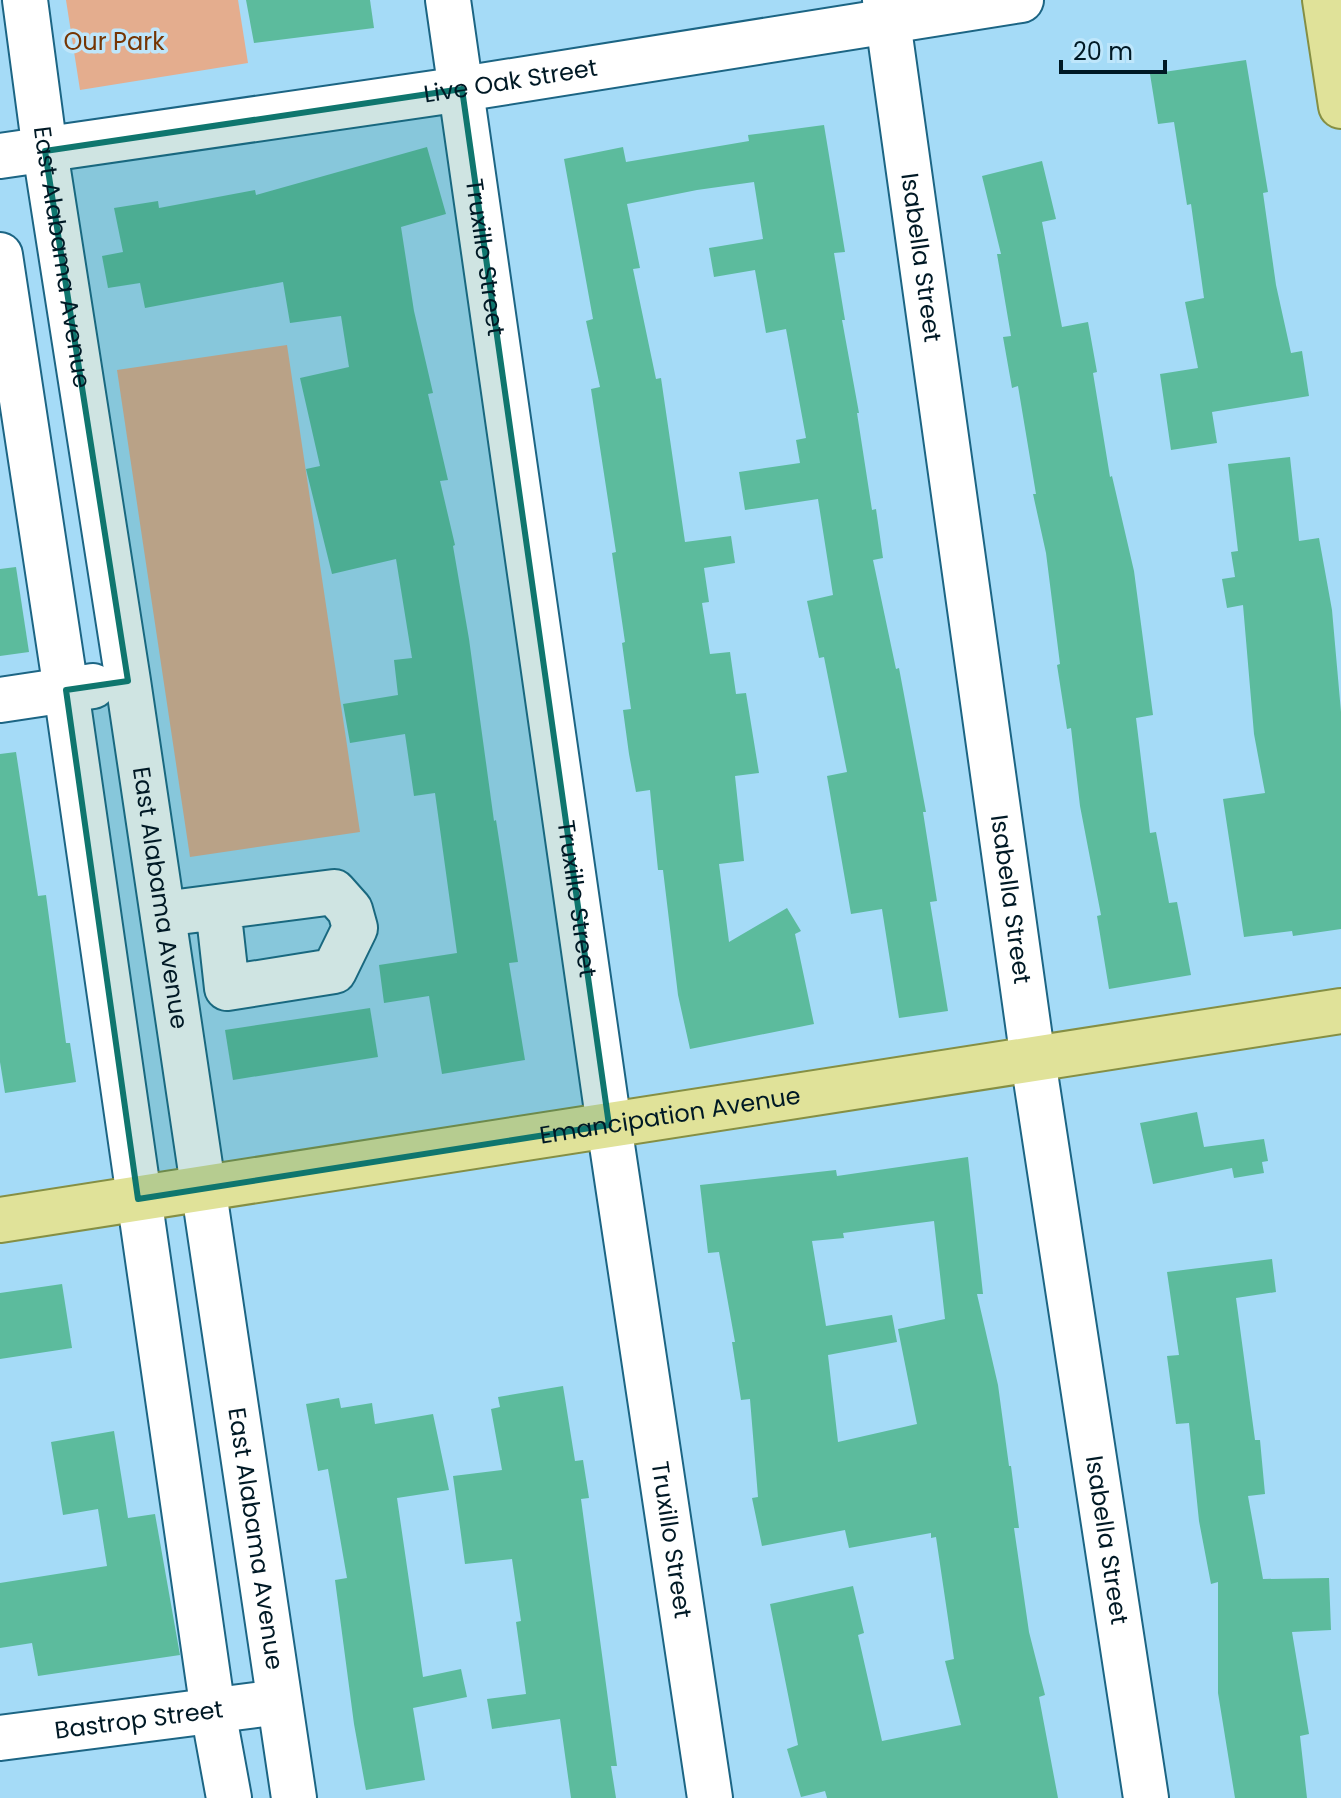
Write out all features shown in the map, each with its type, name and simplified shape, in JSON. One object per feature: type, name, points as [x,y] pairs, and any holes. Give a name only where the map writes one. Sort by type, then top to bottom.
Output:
[{"type":"main road","points":[[1325,0],[1341,106]]},
{"type":"main road","name":"Emancipation Avenue","points":[[0,1220],[1341,1011]]},
{"type":"street","name":"East Alabama Avenue","points":[[25,0],[45,151],[128,681],[294,1798]]},
{"type":"street","name":"Truxillo Street","points":[[448,0],[609,1125],[710,1798]]},
{"type":"street","name":"Live Oak Street","points":[[0,156],[462,89],[887,10],[1021,0]]},
{"type":"street","name":"Isabella Street","points":[[887,10],[1033,1060],[1146,1798]]},
{"type":"street","points":[[0,255],[213,1711],[229,1798]]},
{"type":"street","points":[[0,700],[128,681]]},
{"type":"street","points":[[163,914],[218,907]]},
{"type":"street","name":"Bastrop Street","points":[[0,1738],[279,1702]]},
{"type":"highlighted area","points":[[462,89],[609,1125],[138,1199],[66,690],[128,681],[45,151]]},
{"type":"green space","name":"Our Park","points":[[66,0],[238,0],[248,63],[80,90]]},
{"type":"green space","points":[[287,345],[360,832],[190,857],[117,370]]},
{"type":"building","points":[[246,0],[370,0],[374,28],[254,43]]},
{"type":"building","points":[[1246,60],[1268,192],[1263,193],[1276,285],[1291,353],[1302,351],[1309,396],[1212,412],[1217,443],[1171,450],[1160,374],[1198,368],[1185,302],[1204,298],[1191,204],[1187,205],[1174,122],[1158,124],[1150,74]]},
{"type":"building","points":[[824,125],[845,252],[834,253],[845,320],[842,320],[872,510],[876,509],[883,558],[873,560],[896,669],[899,668],[926,812],[923,812],[937,901],[930,902],[948,1011],[899,1018],[882,909],[851,914],[827,776],[847,772],[824,657],[819,658],[807,601],[833,595],[818,499],[745,510],[739,472],[800,463],[796,440],[806,438],[786,329],[766,333],[755,270],[714,277],[709,248],[763,239],[754,182],[697,190],[627,204],[640,268],[633,269],[656,379],[661,378],[685,542],[731,536],[735,563],[704,568],[709,602],[702,603],[710,654],[730,652],[736,694],[746,693],[759,773],[735,776],[744,861],[719,864],[729,942],[787,908],[801,931],[795,934],[814,1024],[690,1049],[678,995],[663,870],[658,870],[650,790],[636,792],[629,754],[623,710],[631,709],[612,553],[616,552],[591,389],[600,387],[586,321],[593,319],[564,159],[623,147],[626,162],[749,141],[748,135]]},
{"type":"building","points":[[427,147],[446,214],[401,227],[414,311],[433,393],[428,394],[448,480],[440,481],[455,545],[494,821],[518,962],[509,963],[525,1060],[442,1074],[429,996],[384,1003],[379,965],[457,953],[435,793],[414,796],[405,734],[350,743],[343,704],[398,695],[394,660],[412,658],[396,559],[332,574],[306,469],[320,466],[300,378],[349,367],[341,316],[290,323],[283,282],[145,308],[140,283],[108,288],[102,256],[123,252],[114,208],[158,201],[159,208],[255,190],[256,195]]},
{"type":"building","points":[[1042,161],[1056,219],[1042,222],[1062,327],[1088,322],[1110,477],[1134,571],[1153,715],[1136,718],[1150,833],[1156,832],[1169,903],[1177,902],[1191,975],[1109,989],[1097,916],[1101,915],[1080,806],[1071,728],[1067,729],[1057,665],[1060,664],[1046,553],[1033,494],[1036,494],[1018,386],[1012,388],[1003,337],[1011,336],[997,254],[1001,254],[982,176]]},
{"type":"building","points":[[1290,457],[1299,541],[1319,538],[1332,610],[1341,712],[1341,929],[1293,936],[1292,931],[1244,937],[1223,799],[1265,793],[1254,734],[1243,605],[1227,608],[1222,579],[1235,577],[1231,552],[1238,551],[1228,464]]},
{"type":"building","points":[[16,567],[29,652],[0,656],[0,569]]},
{"type":"building","points":[[16,752],[38,896],[46,895],[66,1043],[70,1043],[76,1082],[5,1093],[0,1062],[0,754]]},
{"type":"building","points":[[370,1008],[378,1057],[233,1080],[225,1030]]},
{"type":"building","points":[[1197,1112],[1204,1147],[1264,1139],[1268,1161],[1262,1162],[1264,1173],[1234,1178],[1232,1168],[1153,1184],[1140,1123]]},
{"type":"building","points":[[968,1157],[983,1294],[977,1294],[998,1385],[1019,1528],[1014,1528],[1029,1632],[1045,1695],[1039,1697],[1058,1798],[827,1798],[825,1791],[801,1797],[787,1749],[798,1745],[770,1604],[853,1586],[864,1633],[858,1635],[882,1741],[961,1725],[945,1661],[954,1659],[936,1537],[931,1538],[931,1533],[849,1548],[845,1530],[762,1546],[752,1498],[758,1497],[750,1399],[741,1400],[732,1342],[735,1342],[719,1252],[708,1253],[700,1185],[836,1170],[837,1176]],"holes":[[[934,1221],[945,1319],[898,1329],[917,1424],[838,1442],[828,1355],[897,1342],[892,1315],[826,1326],[812,1241],[844,1238],[843,1233]]]},
{"type":"building","points":[[1272,1259],[1276,1292],[1236,1298],[1255,1440],[1260,1440],[1265,1494],[1248,1496],[1263,1579],[1329,1578],[1331,1630],[1292,1632],[1309,1734],[1300,1736],[1307,1798],[1235,1798],[1218,1693],[1218,1582],[1211,1584],[1199,1521],[1189,1423],[1176,1424],[1167,1356],[1179,1355],[1167,1272]]},
{"type":"building","points":[[62,1284],[72,1348],[0,1359],[0,1293]]},
{"type":"building","points":[[563,1386],[575,1461],[583,1460],[589,1498],[581,1499],[617,1766],[611,1766],[616,1798],[571,1798],[560,1719],[492,1729],[487,1699],[526,1694],[516,1622],[521,1621],[512,1559],[465,1564],[453,1476],[502,1470],[491,1409],[500,1407],[498,1397]]},
{"type":"building","points":[[339,1398],[341,1408],[372,1403],[375,1424],[433,1414],[449,1490],[397,1498],[423,1677],[461,1669],[467,1697],[413,1708],[425,1780],[366,1790],[335,1580],[347,1578],[328,1469],[318,1471],[306,1404]]},
{"type":"building","points":[[114,1431],[128,1518],[155,1514],[180,1655],[38,1676],[32,1643],[0,1648],[0,1583],[107,1566],[98,1509],[63,1515],[51,1442]]}]
